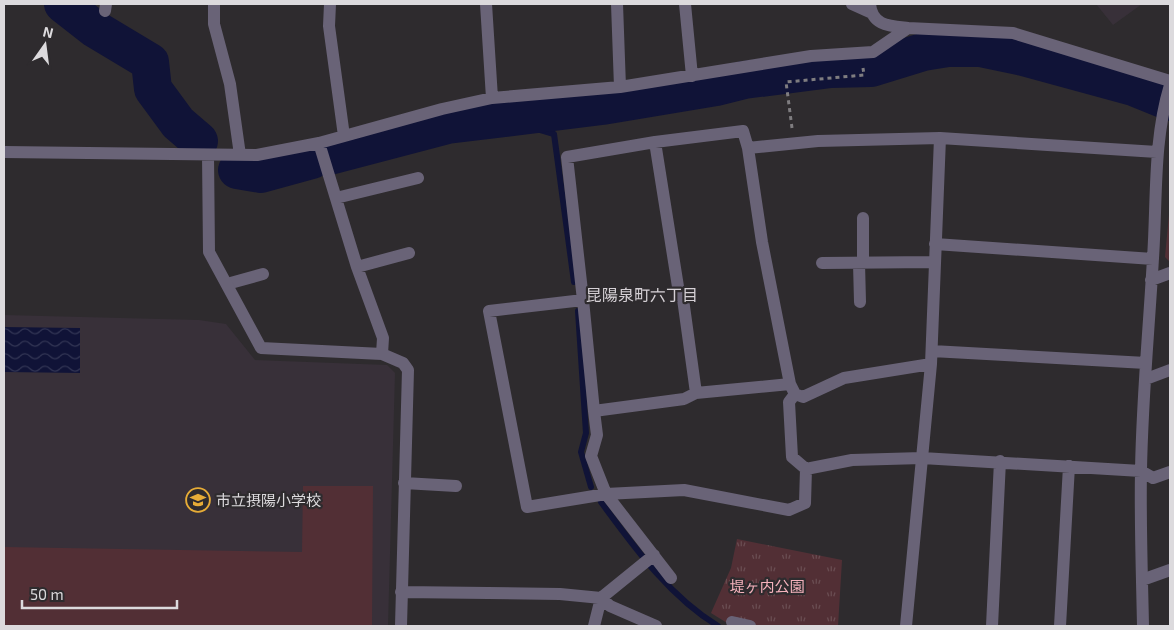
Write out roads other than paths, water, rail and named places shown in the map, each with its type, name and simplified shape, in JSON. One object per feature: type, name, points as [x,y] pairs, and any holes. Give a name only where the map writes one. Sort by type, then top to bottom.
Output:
[{"type":"street","points":[[214,4],[214,24],[230,84],[240,155]]},
{"type":"street","points":[[330,4],[329,26],[344,136]]},
{"type":"street","points":[[486,4],[492,98]]},
{"type":"street","points":[[618,4],[620,87]]},
{"type":"street","points":[[685,4],[692,76]]},
{"type":"street","points":[[852,4],[871,8],[884,25],[908,28],[997,31],[1020,35],[1170,85],[1163,109],[1158,152],[1146,363],[1141,471],[1142,626]]},
{"type":"street","points":[[4,152],[257,155],[319,143],[442,109],[492,98],[620,87],[811,56],[873,52],[908,28]]},
{"type":"street","points":[[671,578],[606,494],[591,456],[597,435],[567,157],[655,142],[743,131],[748,148],[762,242],[792,389],[789,402],[792,457],[806,469]]},
{"type":"street","points":[[748,148],[794,143],[940,138],[1158,152]]},
{"type":"street","points":[[906,626],[932,357],[940,138]]},
{"type":"street","points":[[655,142],[679,293],[684,299],[696,393]]},
{"type":"street","points":[[319,143],[357,267],[383,338],[382,354]]},
{"type":"street","points":[[208,155],[209,252],[261,348],[382,354],[403,363],[408,370],[401,626]]},
{"type":"street","points":[[336,198],[418,178]]},
{"type":"street","points":[[860,302],[863,218]]},
{"type":"street","points":[[935,244],[1153,259]]},
{"type":"street","points":[[357,267],[409,253]]},
{"type":"street","points":[[822,263],[934,262]]},
{"type":"street","points":[[1151,280],[1170,273]]},
{"type":"street","points":[[226,284],[263,274]]},
{"type":"street","points":[[583,300],[490,310],[527,507],[606,494],[684,490],[789,510],[804,504],[806,469]]},
{"type":"street","points":[[594,411],[684,399],[696,393],[792,389],[803,397],[844,378],[932,357],[1146,363]]},
{"type":"street","points":[[1146,379],[1170,370]]},
{"type":"street","points":[[806,469],[852,460],[922,458],[1000,461],[1141,471],[1153,478],[1170,472]]},
{"type":"street","points":[[992,626],[1000,461]]},
{"type":"street","points":[[1060,626],[1070,466]]},
{"type":"street","points":[[404,482],[456,486]]},
{"type":"street","points":[[594,626],[601,598],[654,555]]},
{"type":"street","points":[[1142,580],[1170,570]]},
{"type":"street","points":[[401,592],[560,594],[601,598],[610,606],[656,626]]},
{"type":"street","points":[[732,622],[750,626]]},
{"type":"water","points":[[4,327],[80,328],[80,373],[4,372]]},
{"type":"waterway","points":[[63,4],[95,29],[150,62],[153,89],[178,123],[199,141]]},
{"type":"waterway","points":[[329,156],[447,125],[602,106],[716,87],[744,80],[831,69],[871,68],[923,52],[948,48],[980,48],[1023,57],[1133,87],[1170,102]]},
{"type":"waterway","points":[[507,117],[517,123],[554,134],[574,282]]},
{"type":"waterway","points":[[237,170],[261,174],[312,160]]},
{"type":"waterway","points":[[578,311],[586,433],[581,452],[591,487]]},
{"type":"waterway","points":[[601,502],[640,554],[668,586],[700,614],[718,626]]},
{"type":"place","name":"市立摂陽小学校","points":[[198,500]]},
{"type":"district","name":"昆陽泉町六丁目","points":[[642,294]]},
{"type":"park label","name":"堤ヶ内公園","points":[[767,586]]}]
